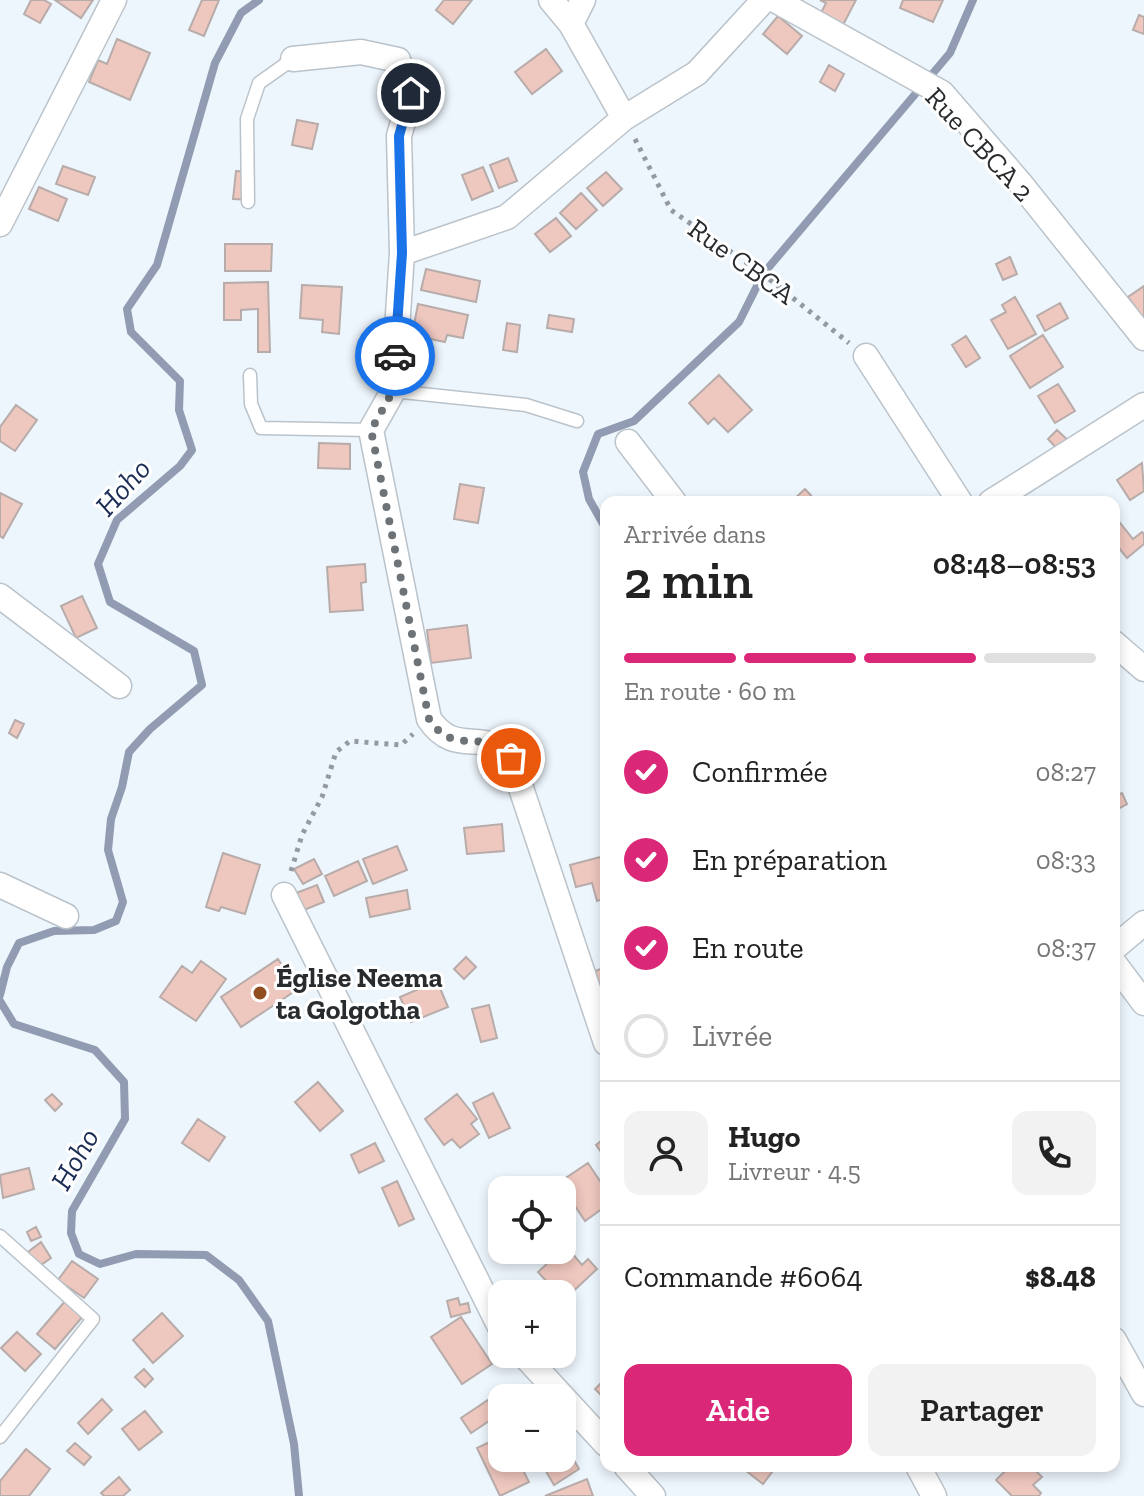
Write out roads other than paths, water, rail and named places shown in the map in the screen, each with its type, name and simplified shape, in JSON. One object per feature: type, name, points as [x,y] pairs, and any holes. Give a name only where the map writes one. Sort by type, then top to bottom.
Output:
[{"type":"street","points":[[0,224],[114,0]]},
{"type":"street","points":[[551,0],[571,24],[624,118]]},
{"type":"street","points":[[571,24],[583,0]]},
{"type":"street","points":[[402,253],[507,217],[624,118],[697,73],[764,0]]},
{"type":"street","name":"Rue CBCA 2","points":[[775,0],[942,93],[1020,183],[1144,338]]},
{"type":"street","points":[[293,59],[361,52],[398,60],[411,93],[399,136],[402,253],[393,391],[371,430],[429,719],[438,734],[456,741],[487,742],[502,747],[511,758],[600,1025]]},
{"type":"street","points":[[866,356],[956,496]]},
{"type":"street","points":[[1000,496],[1144,405]]},
{"type":"street","points":[[628,442],[669,496]]},
{"type":"street","points":[[0,596],[119,686]]},
{"type":"street","points":[[1120,648],[1144,669]]},
{"type":"street","points":[[0,885],[66,916]]},
{"type":"street","points":[[284,895],[488,1303]]},
{"type":"street","points":[[1120,943],[1144,923]]},
{"type":"street","points":[[1120,971],[1144,1003]]},
{"type":"street","points":[[1120,1351],[1144,1394]]},
{"type":"street","points":[[536,1368],[600,1437]]},
{"type":"street","points":[[631,1472],[653,1496]]},
{"type":"street","points":[[921,1472],[934,1496]]},
{"type":"lane","points":[[248,202],[247,119],[259,83],[293,59]]},
{"type":"lane","points":[[250,375],[251,404],[261,428],[371,430]]},
{"type":"lane","points":[[393,391],[526,405],[577,421]]},
{"type":"lane","points":[[0,1236],[93,1319],[0,1437]]},
{"type":"waterway","name":"Hoho","points":[[0,995],[7,967],[19,943],[54,931],[94,930],[116,921],[123,902],[108,850],[111,819],[129,752],[150,729],[202,685],[194,651],[110,602],[98,564],[117,520],[180,466],[192,450],[179,410],[180,381],[131,332],[127,309],[157,265],[215,63],[241,13],[259,0]]},
{"type":"waterway","points":[[600,518],[589,499],[583,472],[598,434],[634,421],[739,322],[763,274],[950,53],[973,0]]},
{"type":"waterway","name":"Hoho","points":[[0,1001],[14,1024],[95,1050],[124,1082],[125,1119],[72,1211],[71,1233],[79,1254],[100,1264],[136,1254],[206,1255],[239,1280],[268,1321],[294,1444],[299,1496]]},
{"type":"place","name":"Église Neema ta Golgotha","points":[[260,993]]}]
